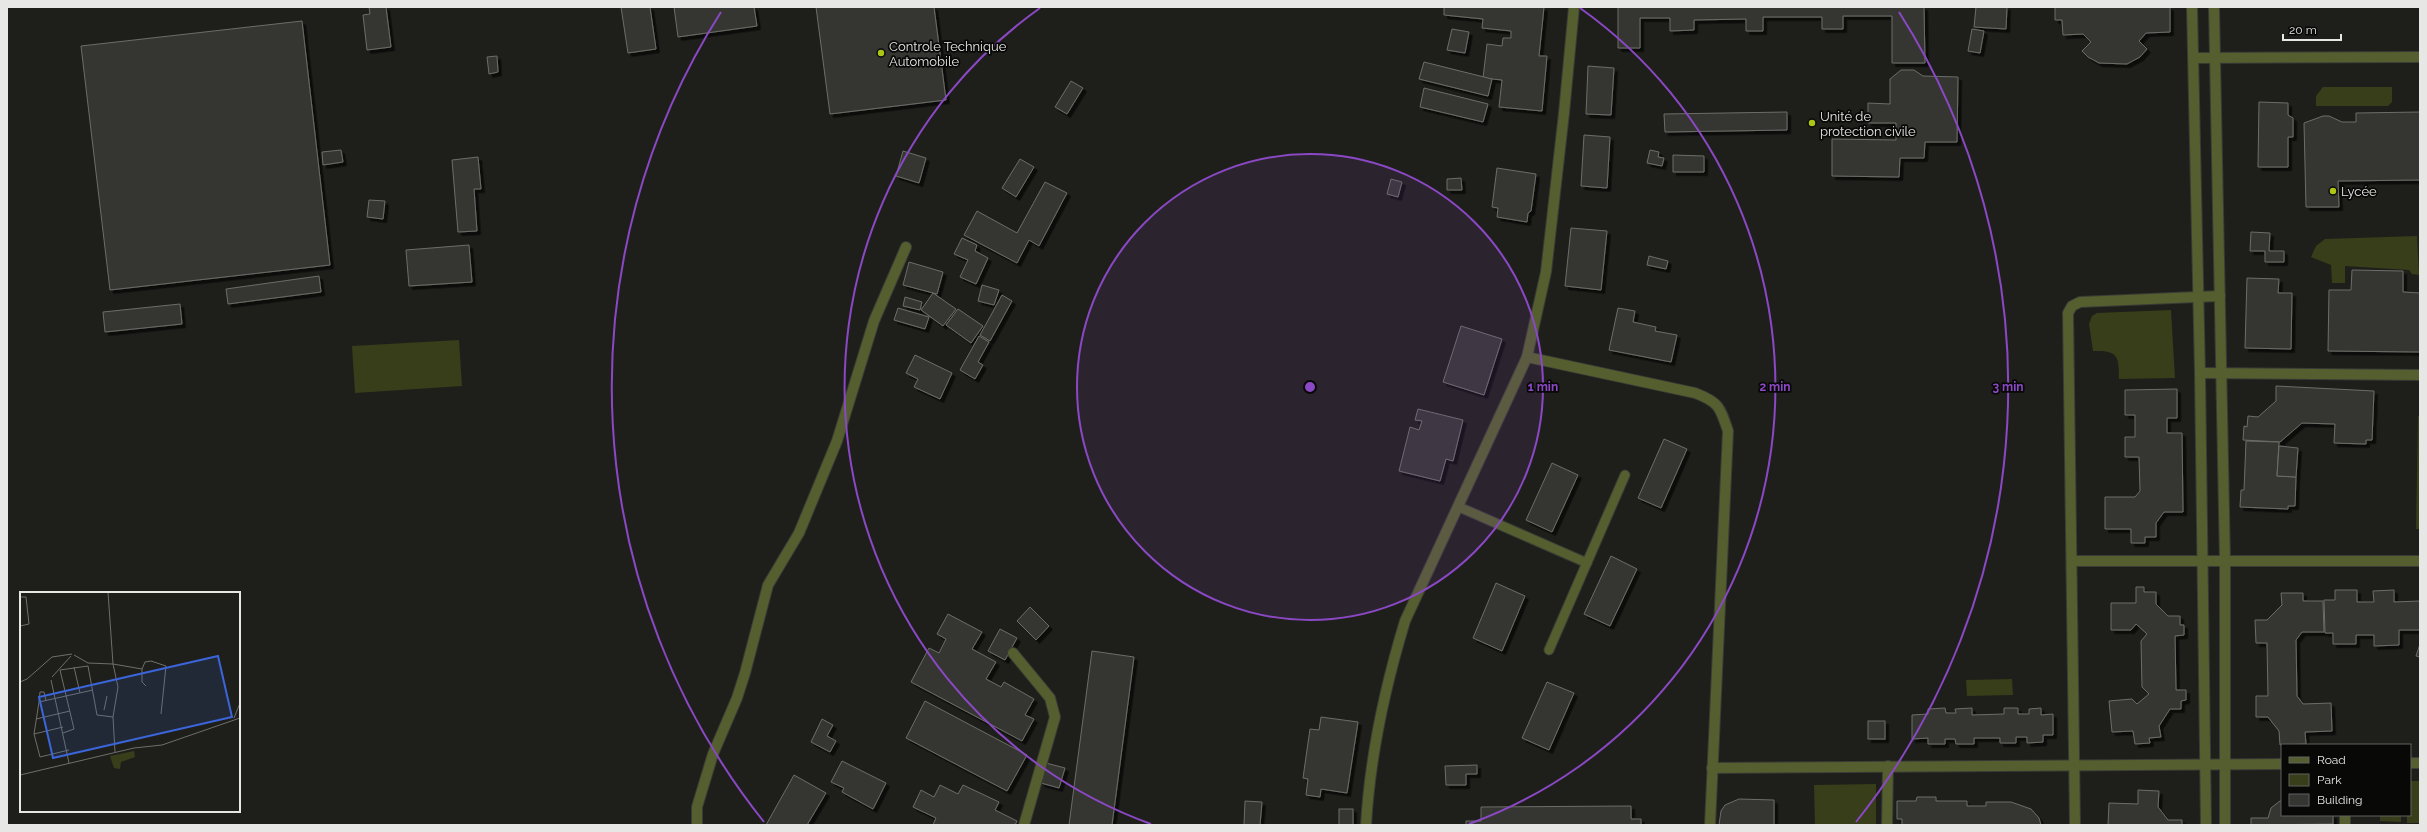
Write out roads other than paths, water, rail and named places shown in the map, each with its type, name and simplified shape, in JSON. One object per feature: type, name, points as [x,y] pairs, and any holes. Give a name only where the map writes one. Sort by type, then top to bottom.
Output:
[{"type":"street","points":[[1366,825],[1371,771],[1395,655],[1405,621],[1527,357],[1546,272],[1574,7]]},
{"type":"street","points":[[2192,7],[2200,373],[2206,825]]},
{"type":"street","points":[[2214,7],[2220,296],[2220,372],[2225,561],[2225,825]]},
{"type":"street","points":[[2194,58],[2420,57]]},
{"type":"street","points":[[697,825],[699,799],[713,754],[741,686],[768,585],[799,534],[837,441],[874,321],[906,247]]},
{"type":"street","points":[[2075,825],[2076,765],[2068,313],[2072,306],[2080,302],[2220,296]]},
{"type":"street","points":[[1527,357],[1695,393],[1713,400],[1722,413],[1728,431],[1710,825]]},
{"type":"street","points":[[2200,373],[2420,375]]},
{"type":"street","points":[[2072,561],[2420,561]]},
{"type":"street","points":[[1013,653],[1050,698],[1055,717],[1024,825]]},
{"type":"street","points":[[1712,768],[2281,764]]},
{"type":"street","points":[[1887,825],[1888,766]]},
{"type":"lane","points":[[1549,650],[1625,475]]},
{"type":"lane","points":[[1459,507],[1587,562]]},
{"type":"place","name":"Controle Technique Automobile","points":[[881,53]]},
{"type":"place","name":"Unité de protection civile","points":[[1812,123]]},
{"type":"place","name":"Lycée","points":[[2333,191]]}]
